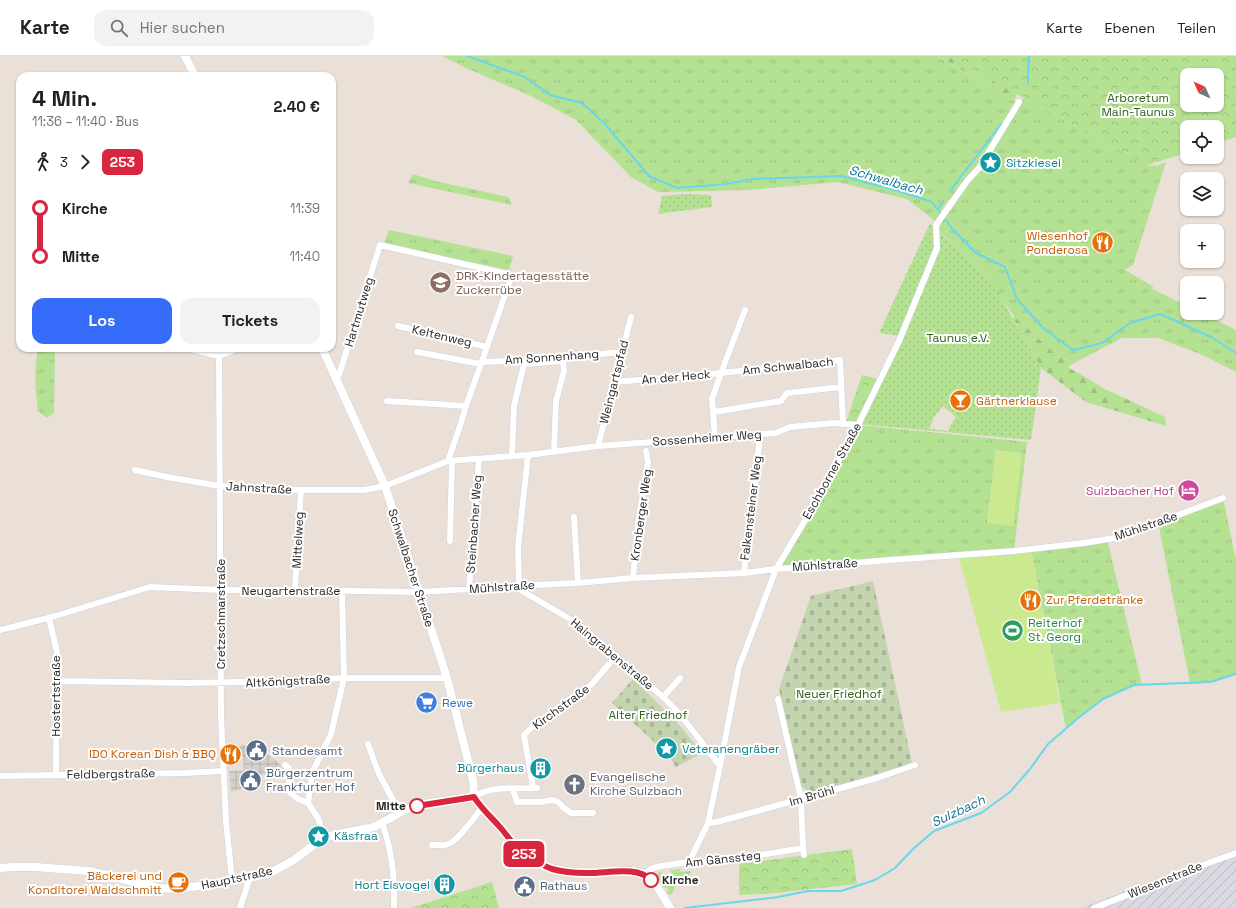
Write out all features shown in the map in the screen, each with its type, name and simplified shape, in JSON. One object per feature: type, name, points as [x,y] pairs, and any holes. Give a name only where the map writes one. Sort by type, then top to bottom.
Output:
[{"type":"street","points":[[185,56],[193,72]]},
{"type":"street","name":"Eschborner Straße","points":[[689,862],[708,823],[739,667],[776,569],[816,502],[858,425],[899,341],[937,248],[936,225],[978,168],[1019,102]]},
{"type":"street","name":"Hartmutweg","points":[[336,378],[344,361],[380,245],[512,275]]},
{"type":"street","name":"Keltenweg","points":[[450,461],[466,406],[512,275]]},
{"type":"street","points":[[720,373],[745,310]]},
{"type":"street","name":"Weingartspfad","points":[[598,446],[631,317]]},
{"type":"street","name":"Keltenweg","points":[[398,326],[487,347]]},
{"type":"street","points":[[202,352],[219,356],[229,352]]},
{"type":"street","name":"Cretzschmarstraße","points":[[220,352],[222,771],[232,880]]},
{"type":"street","name":"Schwalbacher Straße","points":[[324,352],[385,486],[447,678],[473,780],[474,797]]},
{"type":"street","name":"Keltenweg","points":[[417,352],[482,363]]},
{"type":"street","name":"Am Sonnenhang","points":[[482,363],[622,352]]},
{"type":"street","name":"Am Schwalbach","points":[[720,373],[840,360],[843,424]]},
{"type":"street","points":[[512,455],[514,406],[524,364],[563,361],[564,371],[556,401],[554,451]]},
{"type":"street","name":"An der Heck","points":[[615,382],[720,373],[712,399],[715,437]]},
{"type":"street","points":[[714,412],[781,401],[787,393],[842,387]]},
{"type":"street","points":[[387,401],[466,406]]},
{"type":"street","name":"Sossenheimer Weg","points":[[385,486],[450,461],[598,446],[776,433],[790,426],[834,422],[858,425]]},
{"type":"street","name":"Falkensteiner Weg","points":[[744,573],[759,443]]},
{"type":"street","name":"Kronberger Weg","points":[[633,578],[638,524],[648,462],[646,451]]},
{"type":"street","points":[[519,586],[518,548],[520,517],[528,454]]},
{"type":"street","name":"Steinbacher Weg","points":[[470,589],[479,459]]},
{"type":"street","points":[[450,461],[450,542]]},
{"type":"street","name":"Jahnstraße","points":[[135,470],[220,486],[301,490],[364,490],[385,486]]},
{"type":"street","name":"Mittelweg","points":[[295,590],[301,490]]},
{"type":"street","name":"Mühlstraße","points":[[419,592],[578,583],[633,578],[744,573],[776,569],[1014,551],[1084,543],[1120,537],[1223,498]]},
{"type":"street","points":[[574,517],[578,583]]},
{"type":"street","name":"Haingrabenstraße","points":[[519,586],[522,590],[577,623],[664,697],[680,713],[720,766]]},
{"type":"street","name":"Neugartenstraße","points":[[0,630],[49,618],[150,587],[221,590],[419,592]]},
{"type":"street","points":[[308,803],[312,773],[331,734],[344,678],[342,591]]},
{"type":"street","name":"Hostertstraße","points":[[49,618],[57,652],[56,776]]},
{"type":"street","name":"Kirchstraße","points":[[513,789],[535,788],[524,736],[532,727],[545,720],[560,706],[591,685],[616,656]]},
{"type":"street","name":"Altkönigstraße","points":[[57,681],[185,684],[291,682],[344,678],[447,678]]},
{"type":"street","name":"Haingrabenstraße","points":[[664,697],[680,678]]},
{"type":"street","points":[[778,699],[801,799],[804,856]]},
{"type":"street","points":[[368,744],[379,774],[400,813]]},
{"type":"street","points":[[285,765],[289,768],[289,792],[298,799],[308,803],[318,818],[324,837]]},
{"type":"street","name":"Im Brühl","points":[[708,823],[717,822],[877,778],[915,765]]},
{"type":"street","name":"Feldbergstraße","points":[[0,776],[56,776],[222,771]]},
{"type":"street","points":[[594,814],[571,813],[558,802],[552,800],[540,802],[517,802],[513,789],[505,788],[484,791],[474,797],[520,850],[534,860],[553,869],[575,872],[632,872],[646,875],[670,908]]},
{"type":"street","name":"Hauptstraße","points":[[0,868],[35,867],[89,871],[159,888],[174,889],[265,874],[294,860],[324,837],[374,827],[407,809],[423,804],[474,797]]},
{"type":"street","points":[[432,846],[452,842],[482,808]]},
{"type":"street","points":[[382,823],[390,854],[395,884],[394,908]]},
{"type":"street","name":"Am Gänssteg","points":[[646,875],[648,871],[653,868],[661,866],[689,862],[717,862],[803,848]]},
{"type":"street","name":"Wiesenstraße","points":[[1094,908],[1236,853]]},
{"type":"street","points":[[240,908],[250,877]]},
{"type":"shaded area","points":[[244,745],[263,759],[267,754],[278,762],[284,770],[275,770],[275,775],[246,775],[246,787],[231,792],[229,771],[244,770],[243,756],[234,757],[236,750],[234,746]]},
{"type":"shaded area","points":[[1236,849],[1236,908],[1081,908],[1209,859]]},
{"type":"green space","points":[[442,56],[937,56],[1016,102],[1024,98],[1147,165],[1156,166],[1166,162],[1133,265],[1125,270],[1154,287],[1151,288],[1180,302],[1180,320],[1216,320],[1236,330],[1236,372],[1205,356],[1158,338],[1122,338],[1074,363],[1055,354],[1014,316],[1000,297],[992,282],[938,230],[954,199],[948,200],[935,221],[907,199],[837,182],[749,190],[658,192],[631,177],[576,120],[531,96]]},
{"type":"green space","points":[[938,56],[992,56],[1019,89],[1014,101]]},
{"type":"green space","name":"Arboretum Main-Taunus","points":[[947,56],[1236,56],[1236,137],[1224,141],[1224,120],[1180,120],[1180,155],[1147,165]]},
{"type":"green space","points":[[413,174],[435,181],[508,197],[512,205],[408,183]]},
{"type":"green space","points":[[686,194],[711,195],[712,207],[658,214],[662,196]]},
{"type":"green space","name":"Taunus e.V.","points":[[930,223],[992,282],[1041,368],[1031,440],[858,424],[900,336],[879,333]],"holes":[[[943,406],[956,417],[951,424],[949,431],[929,429],[934,417]]]},
{"type":"green space","points":[[389,230],[513,256],[509,270],[384,244]]},
{"type":"green space","points":[[1014,316],[1055,354],[1074,363],[1068,367],[1105,389],[1165,417],[1166,426],[1086,402],[1041,368],[1013,318]]},
{"type":"green space","points":[[38,352],[55,352],[54,413],[47,418],[38,411],[35,372]]},
{"type":"green space","points":[[862,375],[878,379],[858,421],[846,422]]},
{"type":"green space","points":[[858,425],[1027,442],[1014,551],[776,569]],"holes":[[[996,450],[1021,453],[1013,526],[987,522]]]},
{"type":"green space","points":[[996,450],[1022,453],[1013,526],[987,523]]},
{"type":"green space","points":[[1223,498],[1236,560],[1236,673],[1211,682],[1190,683],[1158,522]]},
{"type":"green space","points":[[1107,539],[1142,685],[1121,690],[1111,695],[1091,708],[1066,729],[1031,549]]},
{"type":"green space","name":"Reiterhof St. Georg","points":[[1031,549],[1060,703],[1001,712],[959,558]]},
{"type":"green space","name":"Neuer Friedhof","points":[[873,581],[912,763],[812,794],[801,786],[779,689],[811,596]]},
{"type":"green space","name":"Alter Friedhof","points":[[633,679],[676,721],[702,753],[676,767],[666,753],[612,703]]},
{"type":"green space","points":[[852,849],[857,884],[767,894],[739,895],[739,864]]},
{"type":"green space","points":[[680,869],[681,872],[691,871],[685,885],[680,881],[677,881],[670,870]]},
{"type":"green space","points":[[661,872],[663,874],[670,874],[676,882],[674,885],[675,888],[671,895],[669,895],[667,892],[669,890],[666,887],[664,888],[657,876],[658,873]]},
{"type":"green space","points":[[492,882],[499,908],[411,908]]},
{"type":"waterway","name":"Schwalbach","points":[[467,56],[525,77],[550,95],[582,103],[604,123],[649,176],[677,188],[726,184],[752,179],[841,176],[895,190],[932,202],[953,230],[976,253],[1005,267],[1017,299],[1044,329],[1073,350],[1102,343],[1130,323],[1160,314],[1211,337],[1236,353]]},
{"type":"waterway","points":[[1028,83],[1029,56]]},
{"type":"waterway","points":[[950,191],[1001,124]]},
{"type":"waterway","name":"Schwalbach","points":[[938,210],[942,203]]},
{"type":"waterway","name":"Sulzbach","points":[[685,908],[778,897],[808,891],[841,891],[875,880],[895,868],[914,848],[934,831],[981,813],[1010,792],[1030,769],[1048,744],[1103,699],[1134,685],[1211,682],[1236,673]]},
{"type":"bus line","name":"253","points":[[417,806],[474,797],[478,804],[520,850],[545,866],[553,869],[587,873],[638,872],[646,875],[651,880]]},
{"type":"place","name":"Sitzkiesel","points":[[991,163]]},
{"type":"place","name":"Wiesenhof Ponderosa","points":[[1103,243]]},
{"type":"place","name":"DRK-Kindertagesstätte Zuckerrübe","points":[[440,283]]},
{"type":"place","name":"Gärtnerklause","points":[[961,401]]},
{"type":"place","name":"Sulzbacher Hof","points":[[1189,491]]},
{"type":"place","name":"Zur Pferdetränke","points":[[1030,600]]},
{"type":"place","name":"Reiterhof St. Georg","points":[[1012,630]]},
{"type":"place","name":"Rewe","points":[[426,703]]},
{"type":"place","name":"Veteranengräber","points":[[666,749]]},
{"type":"place","name":"Standesamt","points":[[257,751]]},
{"type":"place","name":"IDO Korean Dish & BBQ","points":[[231,754]]},
{"type":"place","name":"Bürgerhaus","points":[[540,768]]},
{"type":"place","name":"Bürgerzentrum Frankfurter Hof","points":[[250,780]]},
{"type":"place","name":"Evangelische Kirche Sulzbach","points":[[575,784]]},
{"type":"place","name":"Mitte","points":[[417,806]]},
{"type":"place","name":"Käsfraa","points":[[318,836]]},
{"type":"place","name":"Kirche","points":[[651,880]]},
{"type":"place","name":"Bäckerei und Konditorei Waldschmitt","points":[[178,883]]},
{"type":"place","name":"Hort Eisvogel","points":[[445,885]]},
{"type":"place","name":"Rathaus","points":[[525,886]]}]
